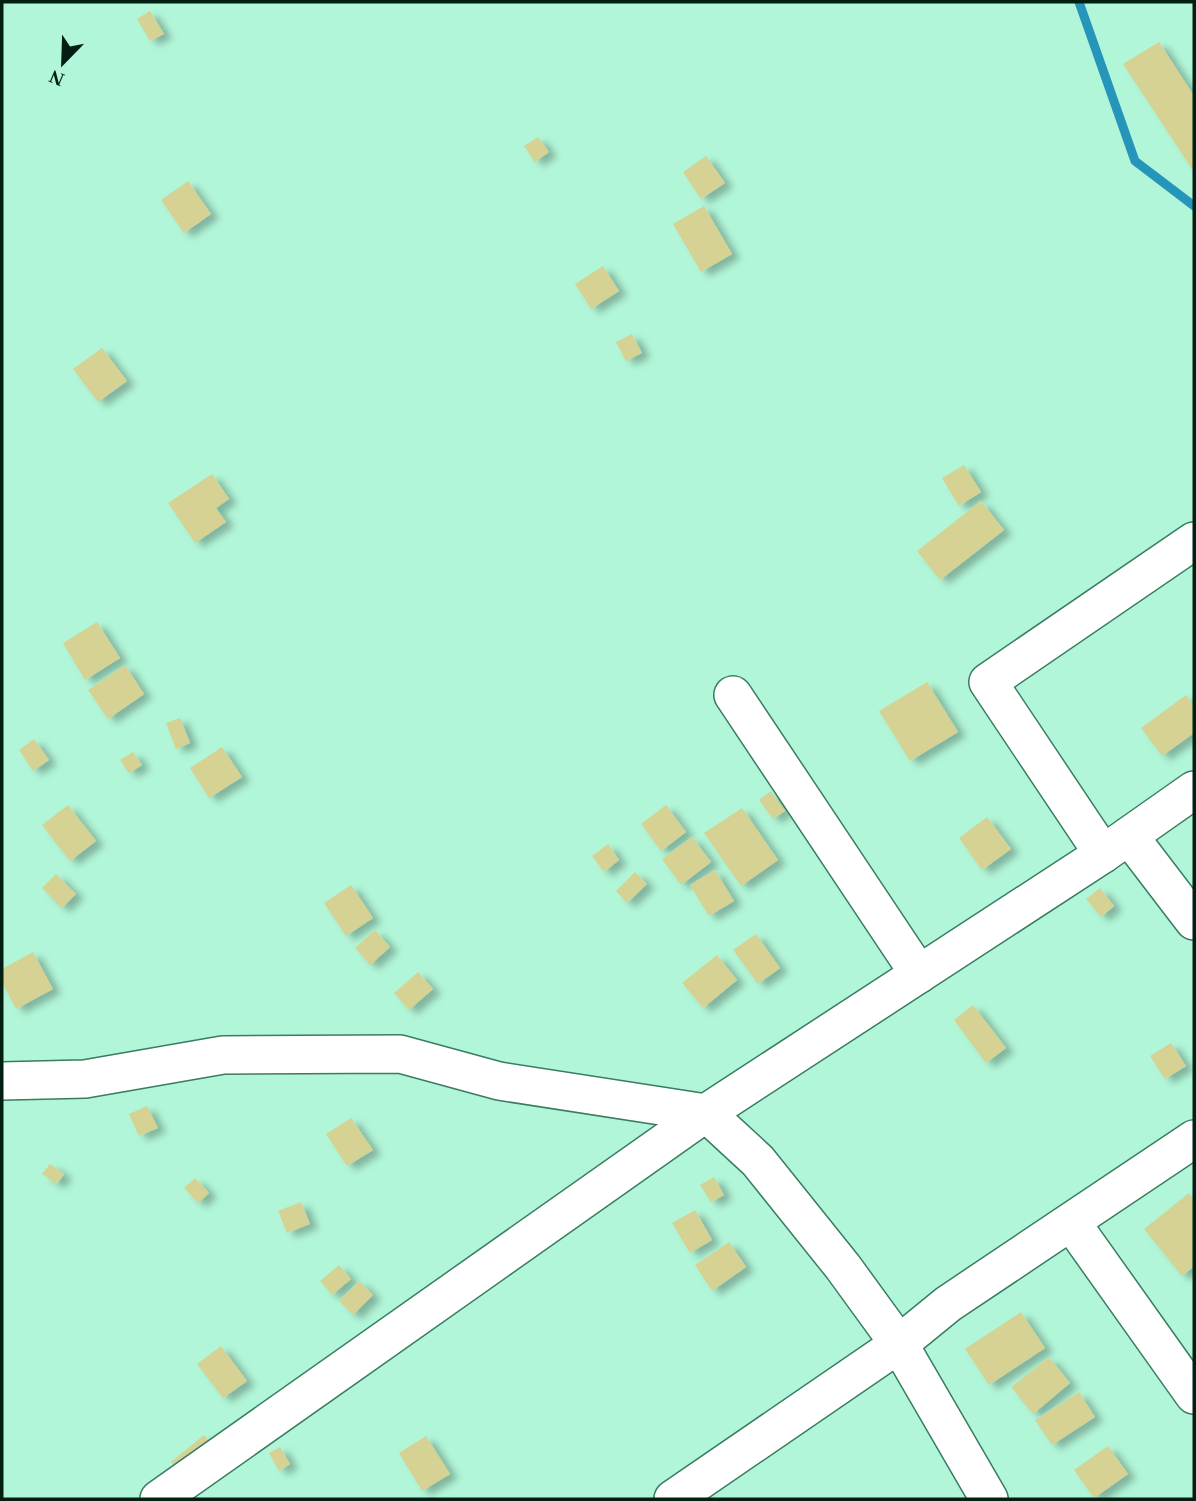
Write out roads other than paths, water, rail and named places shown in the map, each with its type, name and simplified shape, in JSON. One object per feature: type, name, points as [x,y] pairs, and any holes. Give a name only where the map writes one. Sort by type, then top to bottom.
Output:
[{"type":"street","points":[[1194,541],[988,682],[1116,845],[1194,921]]},
{"type":"street","points":[[733,695],[919,974]]},
{"type":"street","points":[[159,1499],[706,1113],[1116,845],[1194,790]]},
{"type":"street","points":[[2,1082],[85,1079],[223,1055],[400,1054],[499,1081],[706,1113],[758,1160],[843,1267],[899,1344],[989,1499]]},
{"type":"street","points":[[673,1499],[899,1344],[948,1304],[1194,1139]]},
{"type":"street","points":[[1071,1222],[1194,1395]]},
{"type":"waterway","points":[[1079,2],[1135,161],[1194,206]]}]
